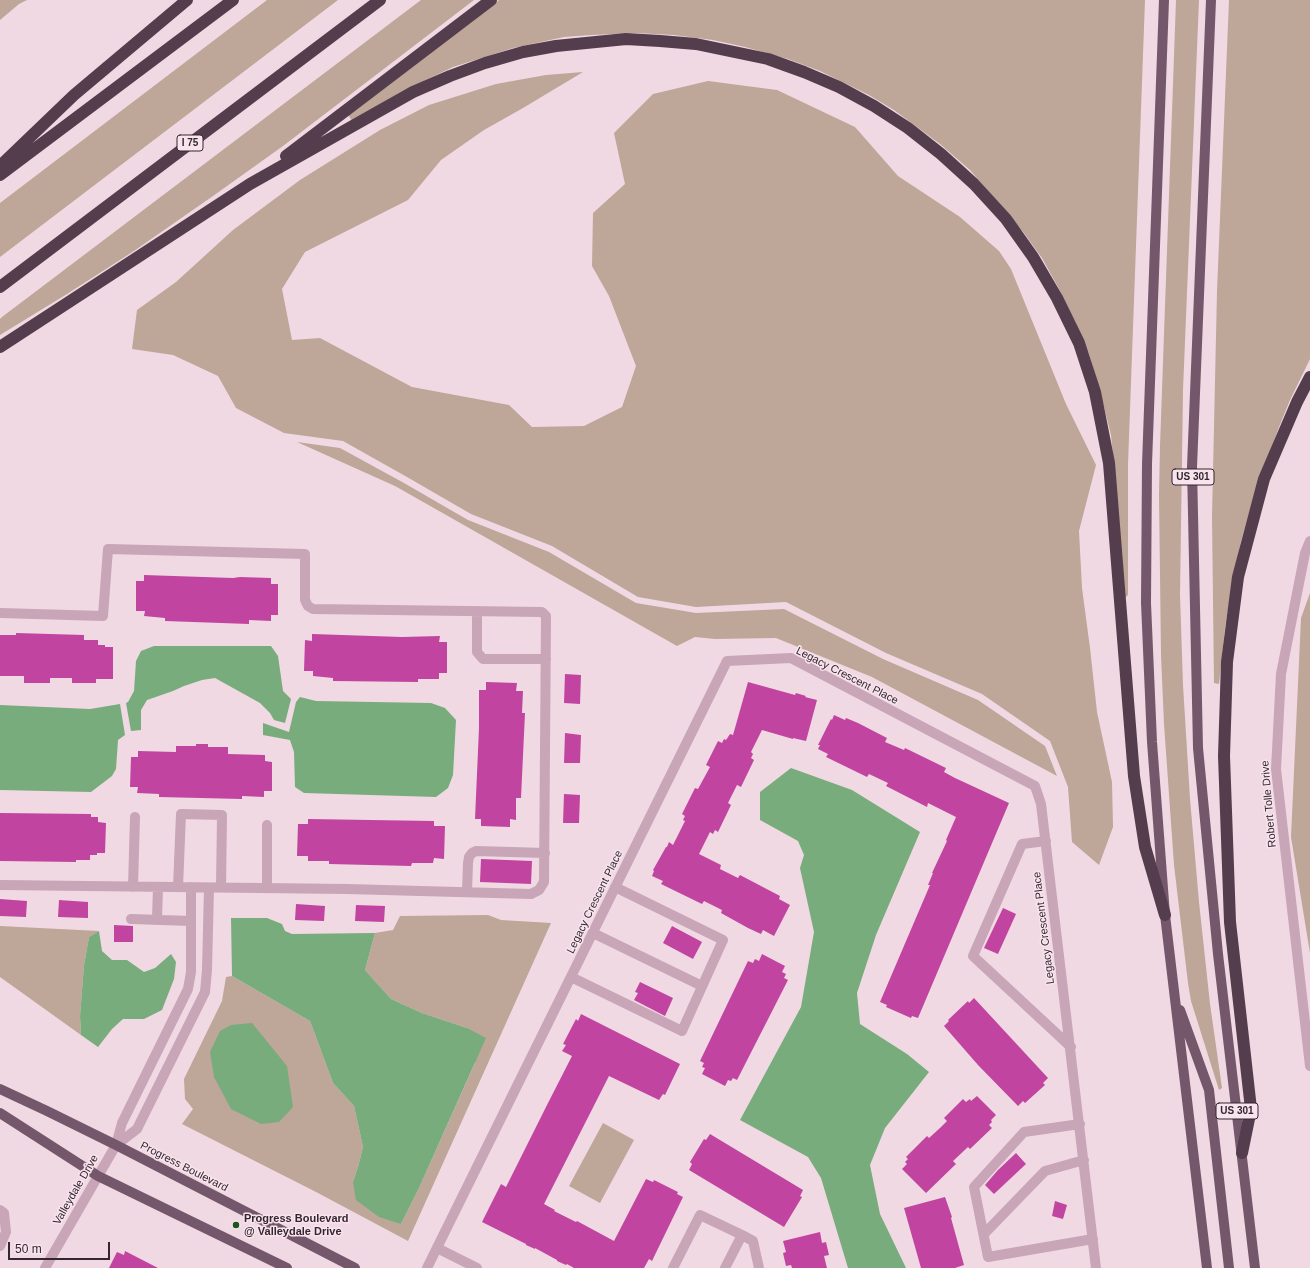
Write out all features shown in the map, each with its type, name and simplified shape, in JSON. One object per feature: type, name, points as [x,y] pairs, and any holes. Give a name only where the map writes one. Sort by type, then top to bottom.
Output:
[{"type":"highway","points":[[0,166],[74,95],[187,0]]},
{"type":"highway","points":[[0,175],[233,0]]},
{"type":"highway","name":"I 75","points":[[0,287],[380,0]]},
{"type":"highway","points":[[250,184],[491,0]]},
{"type":"highway","points":[[0,347],[250,184],[413,92],[485,63],[523,52],[556,46],[626,39],[696,44],[768,59],[839,87],[874,106],[908,128],[941,154],[974,184],[1006,219],[1033,257],[1057,298],[1079,343],[1095,392],[1109,462],[1134,776],[1145,847],[1165,915]]},
{"type":"highway","points":[[1242,1153],[1252,1109],[1230,922],[1224,756],[1227,662],[1238,577],[1264,479],[1297,402],[1310,377]]},
{"type":"main road","points":[[1164,0],[1147,464],[1146,603],[1152,742],[1165,915],[1207,1268]]},
{"type":"main road","name":"US 301","points":[[1211,0],[1192,467],[1198,748],[1218,954],[1255,1268]]},
{"type":"main road","points":[[1174,993],[1209,1090],[1229,1268]]},
{"type":"main road","name":"Progress Boulevard","points":[[0,1089],[116,1145],[355,1268]]},
{"type":"main road","points":[[0,1112],[98,1176],[287,1268]]},
{"type":"main road","points":[[1203,1268],[1205,1252]]},
{"type":"street","name":"Robert Tolle Drive","points":[[1310,541],[1305,553],[1281,674],[1276,769],[1305,982],[1310,1066]]},
{"type":"street","points":[[0,613],[103,616],[108,549],[305,554],[305,600],[308,606],[313,609],[542,612],[546,616],[544,882],[539,890],[531,894],[267,888],[0,885]]},
{"type":"street","points":[[477,611],[477,652],[483,659],[546,659]]},
{"type":"street","name":"Legacy Crescent Place","points":[[427,1268],[727,661],[791,658],[1035,786],[1042,804],[1096,1268]]},
{"type":"street","points":[[178,887],[181,814],[222,815],[221,888]]},
{"type":"street","points":[[133,887],[135,817]]},
{"type":"street","points":[[267,825],[267,888]]},
{"type":"street","points":[[1046,842],[1022,844],[973,956],[1070,1048]]},
{"type":"street","points":[[467,892],[468,863],[469,857],[472,853],[476,851],[544,853]]},
{"type":"street","points":[[157,919],[158,887]]},
{"type":"street","points":[[571,977],[682,1031],[723,940],[615,887]]},
{"type":"street","points":[[116,1145],[122,1122],[188,988],[191,972],[191,888]]},
{"type":"street","points":[[116,1145],[137,1128],[205,992],[209,888]]},
{"type":"street","points":[[131,919],[191,921]]},
{"type":"street","points":[[593,933],[702,986]]},
{"type":"street","points":[[1080,1124],[1024,1132],[974,1187],[988,1256],[1093,1239]]},
{"type":"street","name":"Valleydale Drive","points":[[45,1268],[116,1145]]},
{"type":"street","points":[[984,1234],[1045,1171],[1084,1160]]},
{"type":"street","points":[[0,1210],[4,1213],[6,1232],[0,1246]]},
{"type":"street","points":[[673,1268],[700,1215],[753,1241],[760,1268]]},
{"type":"street","points":[[725,1268],[742,1235]]},
{"type":"street","points":[[437,1248],[477,1268]]},
{"type":"shaded area","points":[[0,0],[27,0],[19,4],[0,20]]},
{"type":"shaded area","points":[[267,0],[338,0],[0,257],[0,203]]},
{"type":"shaded area","points":[[421,0],[474,0],[283,146],[213,196],[134,251],[0,335],[0,319],[2,317]]},
{"type":"shaded area","points":[[499,0],[1145,0],[1128,464],[1128,595],[1125,598],[1111,435],[1089,354],[1058,287],[1042,258],[1024,233],[970,170],[940,144],[894,110],[869,95],[820,71],[788,59],[745,47],[713,40],[674,35],[636,33],[564,37],[513,48],[453,67],[403,91],[352,121],[347,113]]},
{"type":"shaded area","points":[[1176,0],[1199,0],[1183,390],[1180,595],[1183,685],[1190,799],[1210,1004],[1222,1088],[1219,1090],[1191,1001],[1188,983],[1174,865],[1164,724],[1161,655],[1159,495],[1160,446]]},
{"type":"shaded area","points":[[1229,0],[1310,0],[1310,359],[1279,427],[1253,499],[1241,541],[1225,628],[1219,684],[1214,683],[1212,517],[1217,291]]},
{"type":"shaded area","points":[[583,72],[484,130],[441,160],[408,200],[305,252],[282,289],[292,340],[320,338],[412,387],[509,405],[532,427],[584,426],[622,407],[636,366],[609,296],[592,266],[593,213],[625,184],[614,133],[653,94],[708,81],[777,90],[855,127],[898,176],[960,217],[999,251],[1011,269],[1066,404],[1096,465],[1079,531],[1082,588],[1097,712],[1112,782],[1113,827],[1099,865],[1072,842],[1068,787],[1050,741],[982,694],[886,653],[786,602],[696,607],[638,597],[552,546],[471,514],[343,441],[284,433],[236,408],[218,376],[173,355],[132,349],[137,310],[176,282],[233,230],[300,180],[380,130],[429,105],[496,84],[546,75]]},
{"type":"shaded area","points":[[297,442],[340,448],[468,520],[549,552],[636,603],[696,613],[784,609],[883,659],[978,700],[1045,746],[1057,776],[872,677],[776,638],[715,639],[695,637],[677,646],[395,486]]},
{"type":"shaded area","points":[[1310,593],[1310,953],[1291,837],[1301,618]]},
{"type":"shaded area","points":[[154,646],[271,646],[278,656],[283,691],[291,699],[285,723],[274,720],[270,713],[260,703],[215,678],[202,680],[147,700],[141,710],[141,730],[131,731],[126,703],[134,691],[136,661],[141,651]]},
{"type":"shaded area","points":[[300,697],[316,701],[431,703],[445,708],[456,720],[453,775],[448,788],[436,797],[304,793],[295,787],[294,752],[290,740],[263,735],[263,723],[289,732],[296,702]]},
{"type":"shaded area","points":[[120,704],[125,735],[118,740],[116,769],[112,776],[91,792],[0,790],[0,705],[90,709]]},
{"type":"shaded area","points":[[791,768],[852,790],[920,832],[876,935],[857,993],[860,1024],[907,1054],[929,1072],[885,1128],[870,1165],[880,1214],[906,1268],[848,1268],[821,1178],[808,1157],[740,1120],[801,1007],[814,932],[800,868],[804,855],[798,841],[760,820],[760,792]]},
{"type":"shaded area","points":[[488,915],[501,920],[551,923],[408,1241],[318,1193],[182,1124],[193,1109],[185,1099],[184,1079],[222,1001],[226,977],[232,976],[310,1021],[333,1083],[354,1106],[363,1147],[353,1182],[401,1224],[419,1188],[475,1063],[467,1028],[422,1013],[391,999],[365,970],[375,933],[393,930],[400,916]]},
{"type":"shaded area","points":[[231,918],[267,918],[282,924],[285,931],[292,934],[375,933],[365,970],[391,999],[422,1013],[467,1028],[486,1038],[419,1188],[401,1224],[379,1217],[356,1200],[353,1182],[363,1147],[354,1106],[333,1083],[310,1021],[232,976]]},
{"type":"shaded area","points":[[0,926],[99,931],[89,937],[84,965],[80,1016],[81,1035],[0,977]]},
{"type":"shaded area","points":[[99,931],[102,951],[112,960],[127,960],[144,972],[155,968],[171,954],[176,962],[174,979],[162,1010],[144,1019],[123,1019],[112,1029],[98,1047],[81,1035],[80,1016],[84,965],[89,937]]},
{"type":"shaded area","points":[[252,1023],[287,1066],[293,1107],[279,1122],[261,1124],[231,1109],[214,1077],[210,1052],[220,1031],[231,1025]]},
{"type":"shaded area","points":[[603,1123],[634,1140],[600,1203],[569,1186]]},
{"type":"building","points":[[144,575],[271,578],[271,584],[278,584],[278,615],[271,615],[271,621],[249,620],[249,624],[165,621],[165,618],[144,616],[145,611],[136,611],[136,581],[144,581]]},
{"type":"building","points":[[16,633],[84,635],[84,640],[98,640],[98,645],[113,647],[113,679],[96,679],[96,683],[72,683],[72,678],[50,678],[50,683],[24,683],[24,676],[0,676],[0,635],[16,635]]},
{"type":"building","points":[[312,634],[402,637],[440,636],[439,642],[447,642],[447,673],[439,673],[439,679],[418,679],[418,682],[333,681],[333,678],[313,676],[313,671],[304,671],[305,640],[312,641]]},
{"type":"building","points":[[565,674],[581,675],[580,704],[564,703]]},
{"type":"building","points":[[486,682],[517,683],[516,691],[523,691],[522,713],[525,713],[521,798],[516,798],[516,820],[510,819],[510,827],[481,826],[481,819],[475,819],[479,690],[486,690]]},
{"type":"building","points":[[748,682],[795,695],[796,693],[817,700],[806,741],[793,739],[762,730],[751,752],[753,754],[751,758],[754,760],[741,787],[737,785],[728,803],[731,805],[718,832],[715,830],[713,834],[710,832],[699,854],[721,865],[720,869],[738,878],[740,875],[780,896],[779,899],[790,905],[774,936],[763,930],[761,934],[748,928],[721,913],[722,910],[704,901],[702,904],[661,884],[663,881],[652,876],[653,870],[669,842],[673,845],[685,821],[683,820],[685,816],[682,814],[695,788],[698,789],[710,767],[706,765],[718,741],[722,743],[730,734],[733,735]]},
{"type":"building","points":[[834,715],[845,720],[846,718],[858,723],[887,738],[885,742],[904,750],[905,748],[946,768],[944,772],[1009,803],[918,1018],[912,1016],[911,1018],[886,1007],[887,1005],[880,1002],[930,885],[928,885],[932,873],[956,817],[928,803],[927,807],[886,786],[888,783],[869,774],[867,777],[826,757],[828,754],[818,749],[820,745],[818,745]]},
{"type":"building","points":[[565,733],[581,735],[580,763],[564,763]]},
{"type":"building","points":[[196,744],[208,744],[208,747],[228,747],[228,754],[265,755],[265,761],[272,762],[272,791],[264,791],[264,797],[242,796],[242,799],[159,797],[159,794],[137,793],[138,787],[130,787],[131,757],[138,757],[138,751],[176,752],[176,746],[196,746]]},
{"type":"building","points":[[564,794],[580,795],[579,823],[563,823]]},
{"type":"building","points":[[0,813],[91,814],[91,817],[98,817],[98,822],[106,823],[105,853],[90,855],[90,860],[76,860],[76,862],[0,861]]},
{"type":"building","points":[[308,819],[434,821],[434,826],[445,826],[444,859],[434,858],[433,863],[412,863],[411,866],[329,864],[329,861],[308,861],[308,856],[297,856],[298,824],[308,824]]},
{"type":"building","points":[[481,859],[532,861],[531,884],[480,882]]},
{"type":"building","points":[[0,899],[27,901],[26,917],[0,916]]},
{"type":"building","points":[[59,900],[88,902],[88,918],[58,917]]},
{"type":"building","points":[[296,904],[325,906],[324,921],[295,920]]},
{"type":"building","points":[[356,905],[385,906],[384,922],[355,921]]},
{"type":"building","points":[[1003,908],[1016,914],[998,954],[984,948]]},
{"type":"building","points":[[114,925],[133,926],[133,942],[114,942]]},
{"type":"building","points":[[672,926],[702,942],[693,959],[663,943]]},
{"type":"building","points":[[762,954],[785,966],[782,972],[786,974],[784,978],[788,980],[737,1080],[733,1078],[731,1081],[728,1080],[725,1086],[702,1074],[705,1068],[702,1067],[704,1063],[700,1061],[748,961],[753,963],[755,959],[759,961]]},
{"type":"building","points":[[640,982],[673,998],[665,1016],[634,1000],[638,993],[635,992]]},
{"type":"building","points":[[974,998],[1048,1078],[1043,1083],[1045,1085],[1025,1103],[1023,1101],[1018,1106],[978,1065],[944,1026],[949,1021],[948,1020],[968,1001],[969,1003]]},
{"type":"building","points":[[581,1014],[680,1064],[665,1095],[663,1094],[659,1100],[609,1076],[544,1204],[555,1210],[554,1211],[576,1222],[577,1221],[614,1241],[646,1179],[653,1182],[654,1180],[678,1192],[677,1194],[683,1197],[652,1261],[649,1259],[644,1268],[574,1268],[557,1261],[535,1248],[526,1245],[482,1222],[501,1184],[506,1187],[572,1056],[562,1051],[566,1045],[563,1044],[576,1019],[578,1021]]},
{"type":"building","points":[[977,1096],[996,1115],[991,1120],[992,1122],[989,1125],[992,1128],[970,1149],[968,1147],[953,1161],[956,1164],[926,1193],[902,1169],[907,1164],[905,1162],[908,1159],[906,1157],[927,1136],[929,1138],[947,1121],[944,1118],[963,1099],[966,1102],[970,1099],[971,1101]]},
{"type":"building","points":[[710,1134],[803,1190],[800,1196],[802,1197],[784,1227],[689,1170],[692,1164],[690,1162],[704,1139],[706,1140]]},
{"type":"building","points":[[1016,1153],[1026,1164],[994,1194],[985,1185]]},
{"type":"building","points":[[945,1197],[952,1217],[951,1218],[964,1265],[955,1268],[921,1268],[904,1208]]},
{"type":"building","points":[[1055,1201],[1067,1205],[1063,1219],[1052,1216]]},
{"type":"building","points":[[820,1232],[822,1243],[826,1242],[829,1255],[824,1256],[827,1268],[792,1268],[791,1265],[786,1266],[783,1253],[786,1252],[783,1241]]},
{"type":"building","points":[[125,1251],[158,1268],[109,1268],[117,1252],[124,1255]]},
{"type":"place","name":"Progress Boulevard @ Valleydale Drive","points":[[236,1225]]}]
